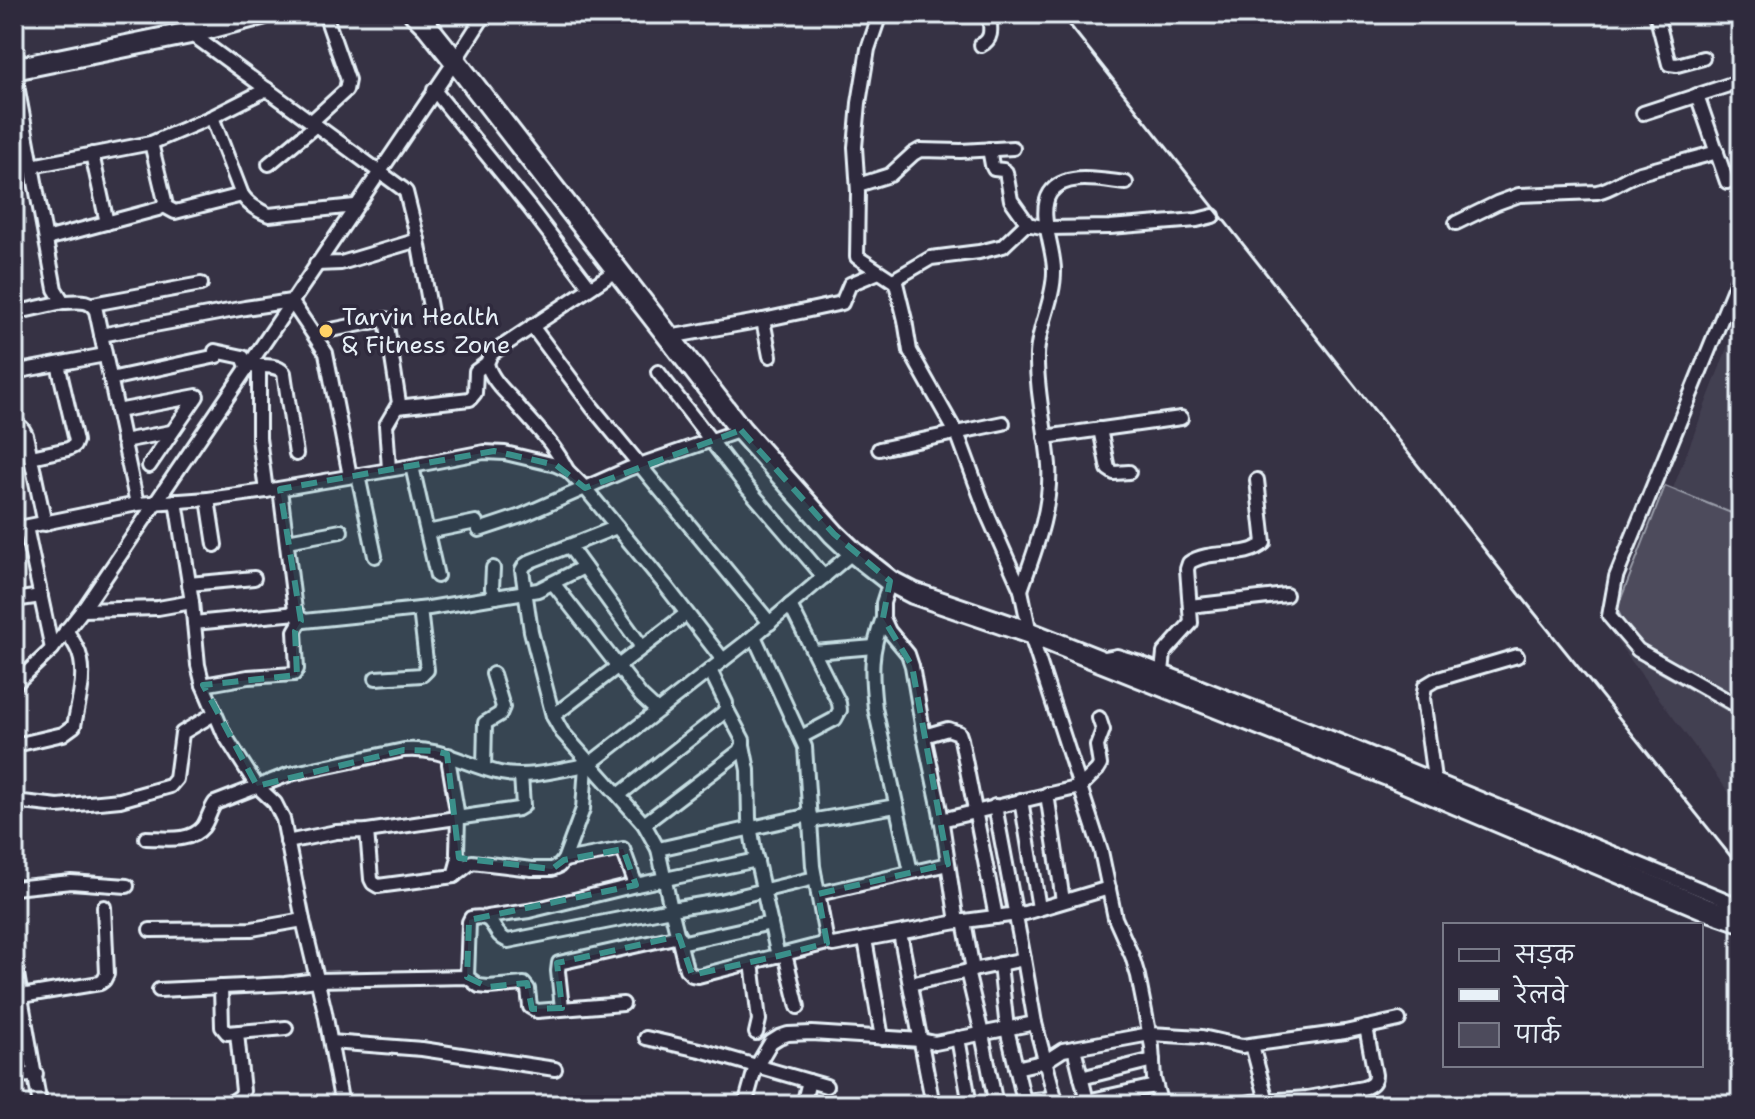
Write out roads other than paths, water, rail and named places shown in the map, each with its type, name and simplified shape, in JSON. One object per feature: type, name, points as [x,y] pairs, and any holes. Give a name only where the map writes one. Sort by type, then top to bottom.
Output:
[{"type":"highway","points":[[14,69],[217,14]]},
{"type":"highway","points":[[14,57],[190,22],[262,14]]},
{"type":"highway","points":[[421,18],[741,430],[815,514],[853,552],[890,581],[935,602],[1030,633],[1395,778],[1741,921]]},
{"type":"street","points":[[269,164],[314,123],[348,85],[325,14]]},
{"type":"street","points":[[14,685],[52,649],[82,610],[253,366],[291,301],[485,14]]},
{"type":"street","points":[[880,14],[868,49],[859,103],[855,147],[857,257],[895,282]]},
{"type":"street","points":[[981,45],[990,36],[989,14]]},
{"type":"street","points":[[1656,14],[1669,64],[1703,58]]},
{"type":"street","points":[[190,22],[267,89],[406,192],[431,313]]},
{"type":"street","points":[[14,69],[55,289],[63,302]]},
{"type":"street","points":[[1643,113],[1741,81]]},
{"type":"street","points":[[32,166],[151,143],[267,89]]},
{"type":"street","points":[[434,90],[590,287]]},
{"type":"street","points":[[1697,95],[1727,182]]},
{"type":"street","points":[[212,117],[242,195],[259,211],[269,215],[355,206]]},
{"type":"street","points":[[151,143],[164,206]]},
{"type":"street","points":[[858,185],[890,175],[920,150],[1013,148]]},
{"type":"street","points":[[989,149],[993,168],[1006,172],[1011,200],[1028,224]]},
{"type":"street","points":[[1456,223],[1519,195],[1608,190],[1636,175],[1717,152]]},
{"type":"street","points":[[92,154],[107,223]]},
{"type":"street","points":[[1021,590],[1040,535],[1049,467],[1037,351],[1054,280],[1047,228],[1048,199],[1055,188],[1079,179],[1126,183]]},
{"type":"street","points":[[164,206],[171,211],[183,211],[242,195]]},
{"type":"street","points":[[46,239],[164,206]]},
{"type":"street","points":[[1161,1105],[1155,1086],[1150,1034],[1138,976],[1115,918],[1101,851],[1030,633],[1021,590],[963,448],[910,351],[895,282],[897,277],[931,258],[1003,246],[1028,224],[1047,228],[1110,227],[1204,220],[1213,216]]},
{"type":"street","points":[[316,264],[341,263],[418,240]]},
{"type":"street","points":[[397,407],[470,399],[475,393],[476,371],[487,363],[491,354],[617,270]]},
{"type":"street","points":[[1741,271],[1616,577],[1609,616],[1638,650],[1741,708]]},
{"type":"street","points":[[669,337],[842,303],[850,284],[879,272]]},
{"type":"street","points":[[14,313],[63,302],[88,301],[93,304],[201,284]]},
{"type":"street","points":[[101,335],[291,301]]},
{"type":"street","points":[[291,301],[326,353],[375,556]]},
{"type":"street","points":[[93,304],[137,504]]},
{"type":"street","points":[[331,330],[386,319],[399,403],[386,425],[389,469]]},
{"type":"street","points":[[763,320],[770,356]]},
{"type":"street","points":[[532,326],[592,407],[770,623]]},
{"type":"street","points":[[110,379],[216,353],[243,357],[253,366],[282,369],[296,454]]},
{"type":"street","points":[[14,372],[105,355]]},
{"type":"street","points":[[487,363],[495,379],[556,451],[567,470],[585,488],[723,660]]},
{"type":"street","points":[[31,457],[68,449],[76,441],[58,364]]},
{"type":"street","points":[[253,366],[266,491]]},
{"type":"street","points":[[658,372],[709,440],[824,577]]},
{"type":"street","points":[[117,411],[196,395],[149,466]]},
{"type":"street","points":[[1045,437],[1181,418]]},
{"type":"street","points":[[879,449],[1003,423]]},
{"type":"street","points":[[14,426],[23,428],[45,524]]},
{"type":"street","points":[[1100,429],[1108,469],[1114,473],[1129,472]]},
{"type":"street","points":[[427,532],[478,526],[521,516],[640,464],[741,430]]},
{"type":"street","points":[[123,441],[171,432]]},
{"type":"street","points":[[52,649],[41,596],[20,528],[137,504],[208,499],[280,489],[494,451],[567,470]]},
{"type":"street","points":[[412,466],[437,576]]},
{"type":"street","points":[[1162,672],[1164,653],[1191,626],[1189,563],[1198,558],[1255,549],[1264,543],[1257,480]]},
{"type":"street","points":[[203,685],[248,677],[294,674],[297,669],[295,631],[299,616],[280,489]]},
{"type":"street","points":[[208,499],[215,545]]},
{"type":"street","points":[[176,501],[203,685],[224,734],[257,786],[275,803],[280,813],[342,1105]]},
{"type":"street","points":[[617,527],[525,565],[522,575],[531,631],[553,716],[562,732],[644,824],[658,849],[686,969],[692,975],[827,943],[833,945],[1016,914],[1109,888]]},
{"type":"street","points":[[287,541],[341,531]]},
{"type":"street","points":[[569,546],[642,647]]},
{"type":"street","points":[[146,838],[189,836],[204,826],[215,803],[290,774],[404,750],[417,749],[449,755],[499,773],[521,775],[589,764],[754,636],[853,552]]},
{"type":"street","points":[[194,623],[299,616],[311,622],[420,609],[538,590],[584,567]]},
{"type":"street","points":[[493,568],[492,588],[496,597]]},
{"type":"street","points":[[189,584],[254,578]]},
{"type":"street","points":[[890,581],[871,662],[875,708],[911,872]]},
{"type":"street","points":[[553,583],[641,696],[657,711]]},
{"type":"street","points":[[1190,606],[1286,595]]},
{"type":"street","points":[[14,600],[41,596]]},
{"type":"street","points":[[82,610],[158,608],[192,602]]},
{"type":"street","points":[[790,605],[836,695],[840,710],[835,719],[801,737]]},
{"type":"street","points":[[376,678],[422,675],[427,670],[420,609]]},
{"type":"street","points":[[553,716],[686,614]]},
{"type":"street","points":[[883,618],[910,660],[996,1105]]},
{"type":"street","points":[[20,744],[63,734],[74,726],[82,664],[66,630]]},
{"type":"street","points":[[754,636],[801,737],[807,758],[815,878],[827,943]]},
{"type":"street","points":[[814,652],[874,647]]},
{"type":"street","points":[[1097,659],[1117,656],[1162,672],[1434,779],[1741,906]]},
{"type":"street","points":[[1434,779],[1423,698],[1425,686],[1435,680],[1517,656]]},
{"type":"street","points":[[710,670],[743,740],[748,770],[749,819],[763,891],[798,1007]]},
{"type":"street","points":[[484,768],[485,723],[500,714],[503,707],[493,674]]},
{"type":"street","points":[[619,795],[726,708]]},
{"type":"street","points":[[14,801],[58,806],[120,800],[170,786],[176,779],[182,733],[214,714]]},
{"type":"street","points":[[941,820],[1080,787],[1100,765],[1097,746],[1103,730],[1099,718]]},
{"type":"street","points":[[924,736],[948,729],[959,733],[996,917]]},
{"type":"street","points":[[644,824],[740,751],[743,745]]},
{"type":"street","points":[[449,755],[458,817],[457,853],[466,860],[552,869],[564,860],[583,809],[589,764]]},
{"type":"street","points":[[287,842],[336,832],[367,831],[512,810],[523,806],[521,775]]},
{"type":"street","points":[[1047,794],[1063,901]]},
{"type":"street","points":[[1021,800],[1039,908]]},
{"type":"street","points":[[658,849],[751,828],[896,806]]},
{"type":"street","points":[[995,806],[1035,1023],[1056,1100],[1024,1103],[1007,1029],[1000,964]]},
{"type":"street","points":[[367,831],[371,879],[375,885],[454,876],[466,860]]},
{"type":"street","points":[[564,860],[623,849],[636,885]]},
{"type":"street","points":[[467,977],[471,918],[529,911],[757,860]]},
{"type":"street","points":[[818,894],[948,864]]},
{"type":"street","points":[[487,917],[503,941],[508,941],[720,901],[815,878]]},
{"type":"street","points":[[14,888],[71,882],[127,886]]},
{"type":"street","points":[[21,996],[104,980],[107,974],[104,907]]},
{"type":"street","points":[[150,930],[252,929],[303,920]]},
{"type":"street","points":[[562,1008],[559,963],[771,923]]},
{"type":"street","points":[[900,933],[933,1105]]},
{"type":"street","points":[[865,939],[882,1038]]},
{"type":"street","points":[[14,957],[40,1105]]},
{"type":"street","points":[[910,984],[1024,959]]},
{"type":"street","points":[[752,962],[759,1020],[756,1033]]},
{"type":"street","points":[[159,990],[317,980],[467,977],[479,986],[524,984],[528,989],[530,1007],[537,1011],[623,1004]]},
{"type":"street","points":[[221,987],[222,1027],[227,1033],[286,1028]]},
{"type":"street","points":[[1016,1068],[1046,1061],[1063,1050],[1150,1034],[1202,1037],[1234,1045],[1252,1045],[1399,1020]]},
{"type":"street","points":[[745,1105],[757,1065],[771,1042],[788,1034],[812,1033],[935,1043],[1035,1023]]},
{"type":"street","points":[[1234,1105],[1307,1098],[1370,1085],[1375,1081],[1375,1075],[1366,1027]]},
{"type":"street","points":[[228,1105],[243,1091],[237,1033]]},
{"type":"street","points":[[646,1038],[757,1065],[826,1086]]},
{"type":"street","points":[[958,1038],[970,1105]]},
{"type":"street","points":[[331,1042],[422,1049],[555,1069]]},
{"type":"street","points":[[1252,1045],[1267,1101]]},
{"type":"street","points":[[1074,1048],[1088,1103],[1155,1086]]},
{"type":"street","points":[[1081,1078],[1153,1060]]},
{"type":"street","points":[[14,1077],[36,1074]]},
{"type":"street","points":[[803,1105],[809,1081]]},
{"type":"railway","points":[[1061,14],[1741,869]]},
{"type":"place","name":"Tarvin Health & Fitness Zone","points":[[326,331]]}]
